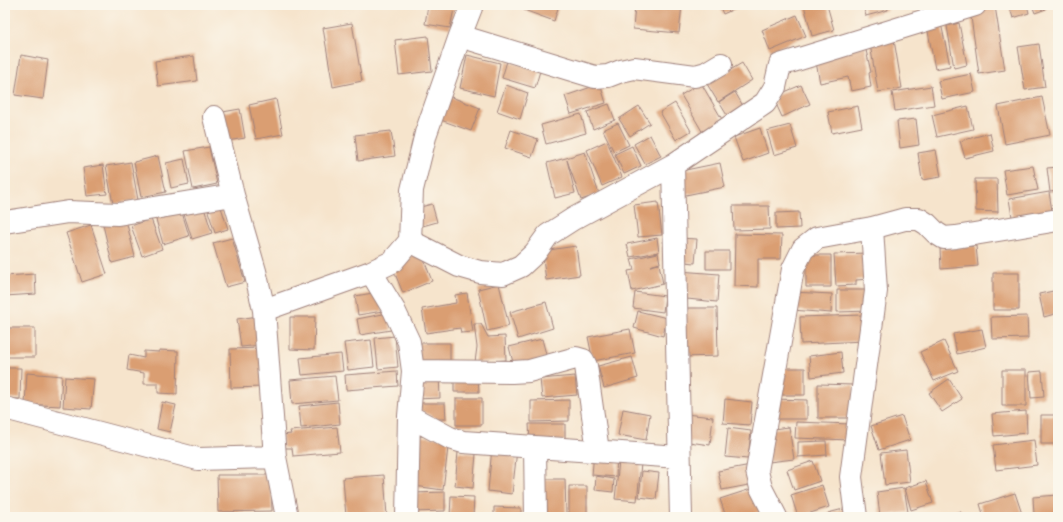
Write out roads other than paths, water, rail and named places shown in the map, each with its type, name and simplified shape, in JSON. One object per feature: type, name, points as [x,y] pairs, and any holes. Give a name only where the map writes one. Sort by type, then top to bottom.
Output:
[{"type":"street","points":[[264,310],[371,272],[392,262],[410,241],[412,190],[426,133],[472,5]]},
{"type":"street","points":[[410,241],[459,266],[480,272],[503,274],[521,266],[535,253],[548,235],[573,219],[673,165],[765,103],[776,87],[780,65],[976,5]]},
{"type":"street","points":[[460,36],[595,77],[608,76],[634,68],[695,76],[706,73],[721,64]]},
{"type":"street","points":[[214,117],[264,310],[275,457],[287,517]]},
{"type":"street","points":[[673,165],[681,517]]},
{"type":"street","points":[[5,222],[68,212],[118,214],[233,195]]},
{"type":"street","points":[[776,517],[761,488],[757,471],[793,269],[803,249],[817,238],[872,228],[905,219],[919,219],[927,224],[936,234],[944,238],[956,238],[1058,220]]},
{"type":"street","points":[[856,517],[851,477],[876,292],[872,228]]},
{"type":"street","points":[[371,272],[394,310],[409,342],[413,371],[409,416],[407,517]]},
{"type":"street","points":[[413,371],[529,371],[576,358],[583,360],[586,366],[598,452]]},
{"type":"street","points":[[5,408],[198,458],[275,457]]},
{"type":"street","points":[[409,416],[450,438],[463,442],[679,457]]},
{"type":"street","points":[[535,447],[536,517]]}]
